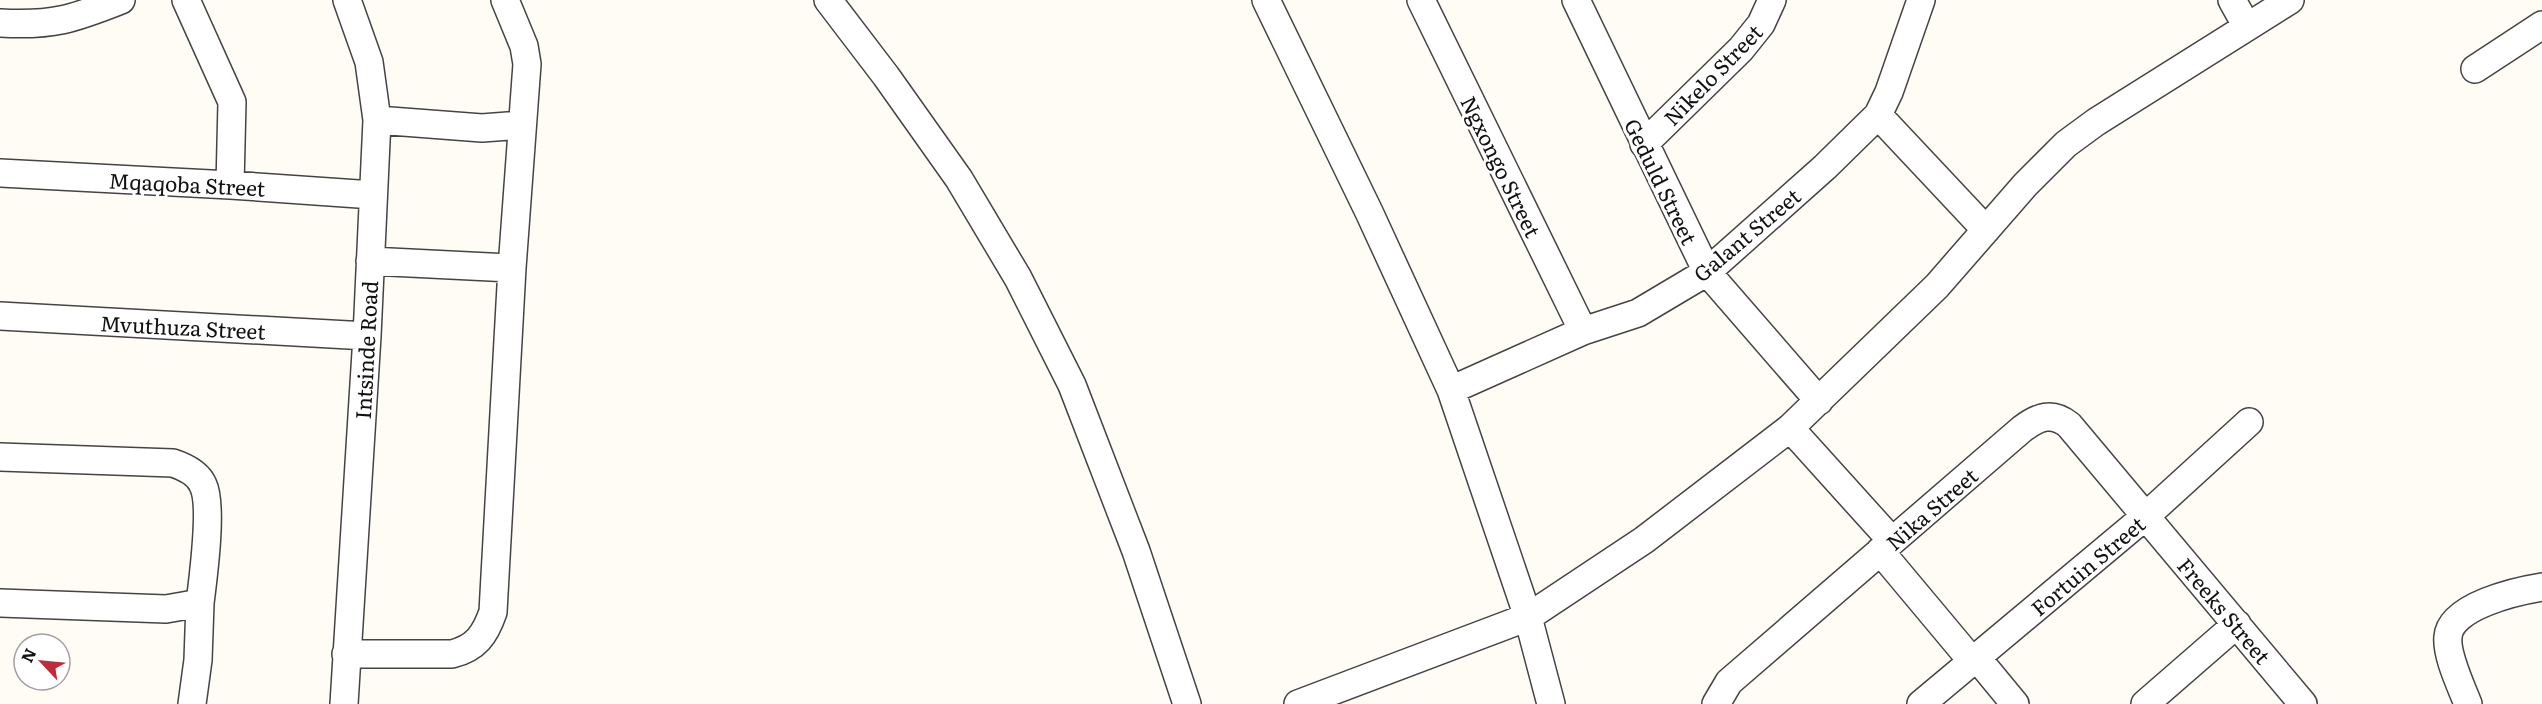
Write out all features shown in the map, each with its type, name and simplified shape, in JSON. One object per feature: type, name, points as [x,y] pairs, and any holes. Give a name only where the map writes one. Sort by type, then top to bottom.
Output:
[{"type":"street","points":[[0,23],[51,23],[70,20],[121,0]]},
{"type":"street","points":[[186,0],[232,102],[230,185]]},
{"type":"street","name":"Intsinde Road","points":[[344,704],[367,336],[377,120],[369,62],[347,0]]},
{"type":"street","points":[[346,654],[452,654],[466,651],[478,642],[487,629],[493,612],[496,592],[512,268],[527,63],[524,46],[505,0]]},
{"type":"street","points":[[828,0],[886,76],[959,179],[1018,278],[1072,385],[1136,551],[1186,704]]},
{"type":"street","name":"Ngxongo Street","points":[[1421,0],[1583,332]]},
{"type":"street","name":"Geduld Street","points":[[1576,0],[1707,272],[1819,401]]},
{"type":"street","name":"Nikelo Street","points":[[1644,144],[1741,49],[1761,24],[1772,0]]},
{"type":"street","name":"Galant Street","points":[[1451,390],[1583,332],[1638,313],[1707,272],[1825,167],[1878,115],[1889,92],[1921,0]]},
{"type":"street","points":[[2232,0],[2247,27]]},
{"type":"street","points":[[1298,704],[1528,617],[1644,540],[1790,428],[1819,401],[1937,286],[2025,185],[2066,144],[2096,122],[2290,0]]},
{"type":"street","points":[[1275,3],[1451,390],[1528,617],[1551,704]]},
{"type":"street","points":[[2475,69],[2542,24]]},
{"type":"street","points":[[1878,115],[1986,230]]},
{"type":"street","points":[[377,120],[444,127],[482,128],[522,125]]},
{"type":"street","name":"Mqaqoba Street","points":[[0,173],[374,195]]},
{"type":"street","points":[[370,261],[512,268]]},
{"type":"street","name":"Mvuthuza Street","points":[[0,316],[367,336]]},
{"type":"street","name":"Nika Street","points":[[1716,704],[1729,682],[2034,420],[2051,416],[2060,418],[2069,425],[2147,515]]},
{"type":"street","name":"Fortuin Street","points":[[1921,704],[2147,515],[2249,422]]},
{"type":"street","points":[[1790,428],[1975,659],[2015,704]]},
{"type":"street","points":[[0,457],[173,463],[185,467],[203,484],[206,496],[207,542],[200,603],[198,660],[192,704]]},
{"type":"street","name":"Freeks Street","points":[[2147,515],[2303,704]]},
{"type":"street","points":[[2468,704],[2448,642],[2451,626],[2463,612],[2542,587]]},
{"type":"street","points":[[0,603],[166,609],[200,603]]},
{"type":"street","points":[[2145,704],[2237,624]]}]
